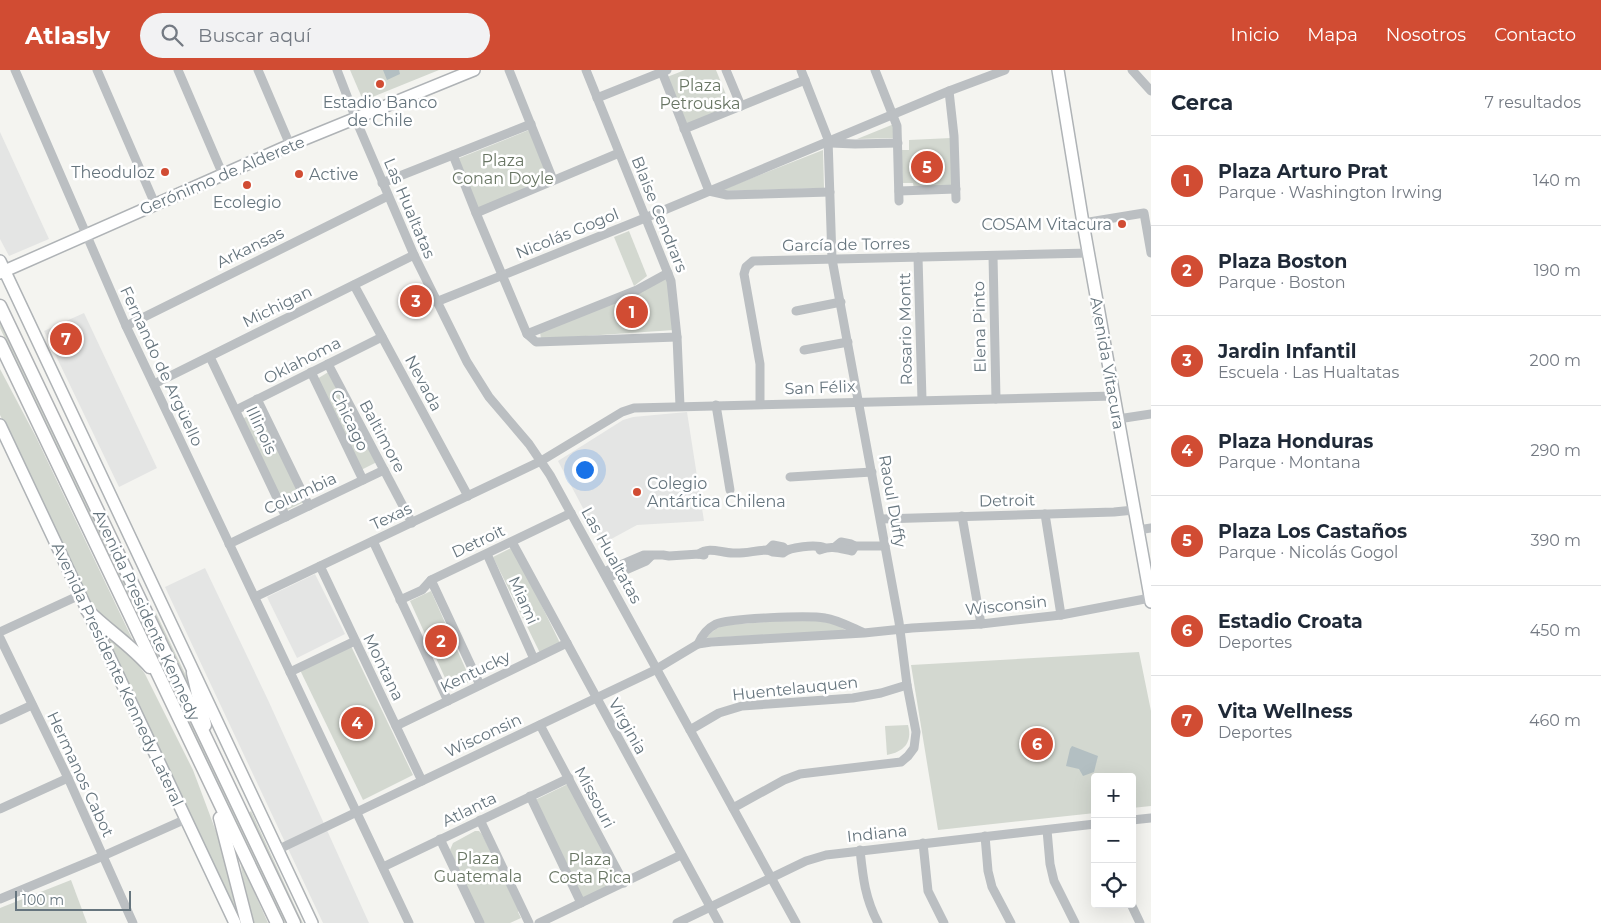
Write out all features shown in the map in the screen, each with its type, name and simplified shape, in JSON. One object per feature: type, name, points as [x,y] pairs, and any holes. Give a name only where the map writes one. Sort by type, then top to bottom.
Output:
[{"type":"highway","name":"Avenida Presidente Kennedy","points":[[0,306],[294,923]]},
{"type":"highway","name":"Avenida Presidente Kennedy","points":[[0,343],[277,923]]},
{"type":"highway","points":[[87,610],[135,651],[166,691]]},
{"type":"highway","points":[[193,673],[215,759]]},
{"type":"highway","points":[[208,780],[229,850],[247,923]]},
{"type":"main road","name":"Gerónimo de Alderete","points":[[2,268],[87,234],[290,145],[474,70]]},
{"type":"main road","name":"Avenida Vitacura","points":[[1050,70],[1067,124]]},
{"type":"main road","name":"Avenida Vitacura","points":[[1058,70],[1062,83],[1088,253],[1151,600]]},
{"type":"main road","points":[[2,268],[312,923]]},
{"type":"main road","name":"Avenida Presidente Kennedy Lateral","points":[[0,425],[235,923]]},
{"type":"street","name":"Fernando de Argüello","points":[[15,70],[126,326],[410,923]]},
{"type":"street","points":[[98,70],[156,204]]},
{"type":"street","points":[[178,70],[223,175]]},
{"type":"street","points":[[258,70],[290,145]]},
{"type":"street","name":"Las Hualtatas","points":[[337,70],[414,255],[467,362],[480,385],[541,461],[606,575],[796,923]]},
{"type":"street","points":[[509,70],[553,180]]},
{"type":"street","name":"Blaise Cendrars","points":[[586,70],[671,282],[677,337],[680,406]]},
{"type":"street","points":[[726,70],[741,106]]},
{"type":"street","name":"Raoul Duffy","points":[[733,808],[784,780],[800,774],[896,763],[905,759],[914,748],[916,738],[881,519],[832,259],[828,142],[801,70]]},
{"type":"street","points":[[875,70],[897,126],[899,196],[956,189]]},
{"type":"street","name":"Nicolás Gogol","points":[[436,302],[1006,70]]},
{"type":"street","points":[[1132,70],[1151,91]]},
{"type":"street","points":[[597,98],[664,71],[684,129],[709,191],[727,195],[830,192]]},
{"type":"street","points":[[684,129],[805,80]]},
{"type":"street","points":[[949,92],[954,136],[956,199]]},
{"type":"street","points":[[382,182],[531,124]]},
{"type":"street","name":"Nicolás Gogol","points":[[828,142],[898,144]]},
{"type":"street","points":[[476,213],[619,153]]},
{"type":"street","points":[[453,155],[527,334],[536,342],[677,337]]},
{"type":"street","name":"Arkansas","points":[[126,326],[388,196]]},
{"type":"street","points":[[1083,223],[1144,213],[1151,253]]},
{"type":"street","name":"García de Torres","points":[[760,404],[760,364],[745,270],[748,264],[755,260],[1088,253]]},
{"type":"street","name":"Michigan","points":[[154,384],[414,255]]},
{"type":"street","name":"Elena Pinto","points":[[993,256],[996,398]]},
{"type":"street","name":"Rosario Montt","points":[[918,257],[922,400]]},
{"type":"street","points":[[527,334],[637,290],[668,273]]},
{"type":"street","name":"Nevada","points":[[354,285],[468,496]]},
{"type":"street","points":[[796,311],[840,302]]},
{"type":"street","name":"Oklahoma","points":[[236,410],[382,337]]},
{"type":"street","points":[[804,350],[848,342]]},
{"type":"street","name":"Illinois","points":[[210,356],[286,517]]},
{"type":"street","name":"Baltimore","points":[[328,364],[412,522]]},
{"type":"street","name":"Chicago","points":[[311,372],[363,480]]},
{"type":"street","name":"San Félix","points":[[541,461],[622,412],[642,406],[1114,396]]},
{"type":"street","points":[[257,399],[309,506]]},
{"type":"street","points":[[716,405],[730,490]]},
{"type":"street","points":[[1118,420],[1151,414]]},
{"type":"street","name":"Texas","points":[[255,597],[541,461]]},
{"type":"street","name":"Columbia","points":[[229,544],[384,470]]},
{"type":"street","points":[[790,477],[872,472]]},
{"type":"street","name":"Detroit","points":[[881,519],[1121,512],[1134,510]]},
{"type":"street","name":"Detroit","points":[[400,600],[422,590],[431,580],[571,513]]},
{"type":"street","points":[[1045,514],[1061,615]]},
{"type":"street","points":[[962,516],[981,624]]},
{"type":"street","points":[[1138,530],[1151,528]]},
{"type":"street","points":[[373,541],[448,701]]},
{"type":"street","name":"Virginia","points":[[512,542],[719,923]]},
{"type":"street","points":[[606,575],[644,555],[683,556],[699,554],[705,556],[724,552],[730,554],[749,553],[754,550],[783,553],[786,550],[801,548],[805,551],[819,551],[825,548],[836,547],[852,551],[855,546],[885,546]]},
{"type":"street","name":"Miami","points":[[487,554],[534,659]]},
{"type":"street","name":"Montana","points":[[320,566],[422,781]]},
{"type":"street","points":[[431,580],[480,685]]},
{"type":"street","points":[[0,632],[80,595]]},
{"type":"street","name":"Wisconsin","points":[[277,850],[657,669],[698,644],[981,624],[1061,615],[1151,600]]},
{"type":"street","name":"Wisconsin","points":[[698,644],[704,633],[718,623],[810,616],[826,618],[864,633]]},
{"type":"street","name":"Hermanos Cabot","points":[[0,638],[68,778],[134,923]]},
{"type":"street","points":[[290,672],[355,641]]},
{"type":"street","name":"Kentucky","points":[[396,726],[567,643]]},
{"type":"street","name":"Huentelauquen","points":[[690,730],[719,713],[742,706],[853,698],[881,693],[907,685]]},
{"type":"street","points":[[0,720],[32,705]]},
{"type":"street","name":"Missouri","points":[[540,725],[624,882]]},
{"type":"street","points":[[0,809],[68,778]]},
{"type":"street","name":"Atlanta","points":[[383,867],[568,778]]},
{"type":"street","points":[[530,796],[581,903]]},
{"type":"street","points":[[1136,820],[1151,818]]},
{"type":"street","points":[[0,899],[186,819]]},
{"type":"street","points":[[480,820],[529,923]]},
{"type":"street","name":"Indiana","points":[[677,923],[771,878],[816,858],[833,853],[1091,824]]},
{"type":"street","points":[[1047,830],[1050,864],[1054,881],[1075,923]]},
{"type":"street","points":[[985,836],[988,871],[992,887],[1011,923]]},
{"type":"street","points":[[440,839],[480,923]]},
{"type":"street","points":[[923,843],[928,891],[944,923]]},
{"type":"street","points":[[860,850],[865,893],[878,923]]},
{"type":"street","points":[[539,923],[682,855]]},
{"type":"street","points":[[1133,908],[1140,923]]},
{"type":"shaded area","points":[[383,70],[399,70],[400,74],[387,80]]},
{"type":"shaded area","points":[[0,132],[49,239],[9,256],[0,239]]},
{"type":"shaded area","points":[[84,313],[157,468],[119,487],[44,331]]},
{"type":"shaded area","name":"Colegio Antártica Chilena","points":[[687,412],[704,521],[637,525],[602,544],[558,461],[623,420],[633,417]]},
{"type":"shaded area","points":[[205,568],[268,700],[369,923],[323,923],[165,587]]},
{"type":"shaded area","points":[[315,574],[345,634],[297,658],[267,597]]},
{"type":"shaded area","points":[[1072,746],[1098,756],[1094,772],[1083,776],[1079,769],[1066,766]]},
{"type":"green space","name":"Estadio Banco de Chile","points":[[350,70],[439,70],[365,100],[362,98]]},
{"type":"green space","name":"Plaza Petrouska","points":[[685,70],[716,70],[731,107],[687,125],[667,77]]},
{"type":"green space","points":[[894,124],[895,138],[857,139]]},
{"type":"green space","name":"Plaza Conan Doyle","points":[[529,130],[549,180],[477,209],[457,159]]},
{"type":"green space","points":[[951,138],[953,187],[914,189],[913,183],[903,183],[901,150],[909,150],[909,140]]},
{"type":"green space","points":[[823,150],[824,188],[719,191]]},
{"type":"green space","points":[[629,231],[647,276],[634,286],[614,237]]},
{"type":"green space","points":[[667,275],[674,330],[541,339],[540,332]]},
{"type":"green space","points":[[0,319],[287,923],[283,923],[0,328]]},
{"type":"green space","points":[[0,369],[36,437],[136,647],[90,605],[0,415]]},
{"type":"green space","points":[[330,371],[379,461],[361,470],[317,379]]},
{"type":"green space","points":[[260,410],[304,502],[285,511],[242,419]]},
{"type":"green space","points":[[513,547],[560,643],[540,653],[493,557]]},
{"type":"green space","points":[[431,591],[471,681],[451,691],[410,601]]},
{"type":"green space","points":[[156,613],[190,684],[194,697],[154,614]]},
{"type":"green space","points":[[809,619],[835,624],[847,631],[705,638],[724,625]]},
{"type":"green space","points":[[99,626],[134,659],[145,674],[193,770],[220,842],[241,921]]},
{"type":"green space","points":[[351,646],[413,775],[363,800],[300,670]]},
{"type":"green space","points":[[1139,652],[1151,711],[1151,806],[1136,808],[1136,773],[1091,773],[1091,813],[938,830],[911,665]]},
{"type":"green space","points":[[908,725],[908,742],[898,752],[887,755],[885,726]]},
{"type":"green space","name":"Plaza Costa Rica","points":[[570,783],[620,881],[581,899],[535,800]]},
{"type":"green space","points":[[251,811],[303,923],[301,923],[249,813]]},
{"type":"green space","name":"Plaza Guatemala","points":[[475,831],[479,831],[482,834],[519,911],[521,918],[510,923],[483,923],[450,850],[453,843]]},
{"type":"green space","points":[[240,860],[268,923],[250,923]]},
{"type":"green space","points":[[71,880],[87,923],[0,923],[0,908]]},
{"type":"place","name":"Estadio Banco de Chile","points":[[380,84]]},
{"type":"place","name":"Plaza Los Castaños","points":[[927,167]]},
{"type":"place","name":"Theoduloz","points":[[165,172]]},
{"type":"place","name":"Active","points":[[299,174]]},
{"type":"place","name":"Ecolegio","points":[[247,185]]},
{"type":"place","name":"COSAM Vitacura","points":[[1122,224]]},
{"type":"place","name":"Jardin Infantil","points":[[416,301]]},
{"type":"place","name":"Plaza Arturo Prat","points":[[632,312]]},
{"type":"place","name":"Vita Wellness","points":[[66,339]]},
{"type":"place","name":"Colegio Antártica Chilena","points":[[637,492]]},
{"type":"place","name":"Plaza Boston","points":[[441,641]]},
{"type":"place","name":"Plaza Honduras","points":[[357,723]]},
{"type":"place","name":"Estadio Croata","points":[[1037,744]]}]
